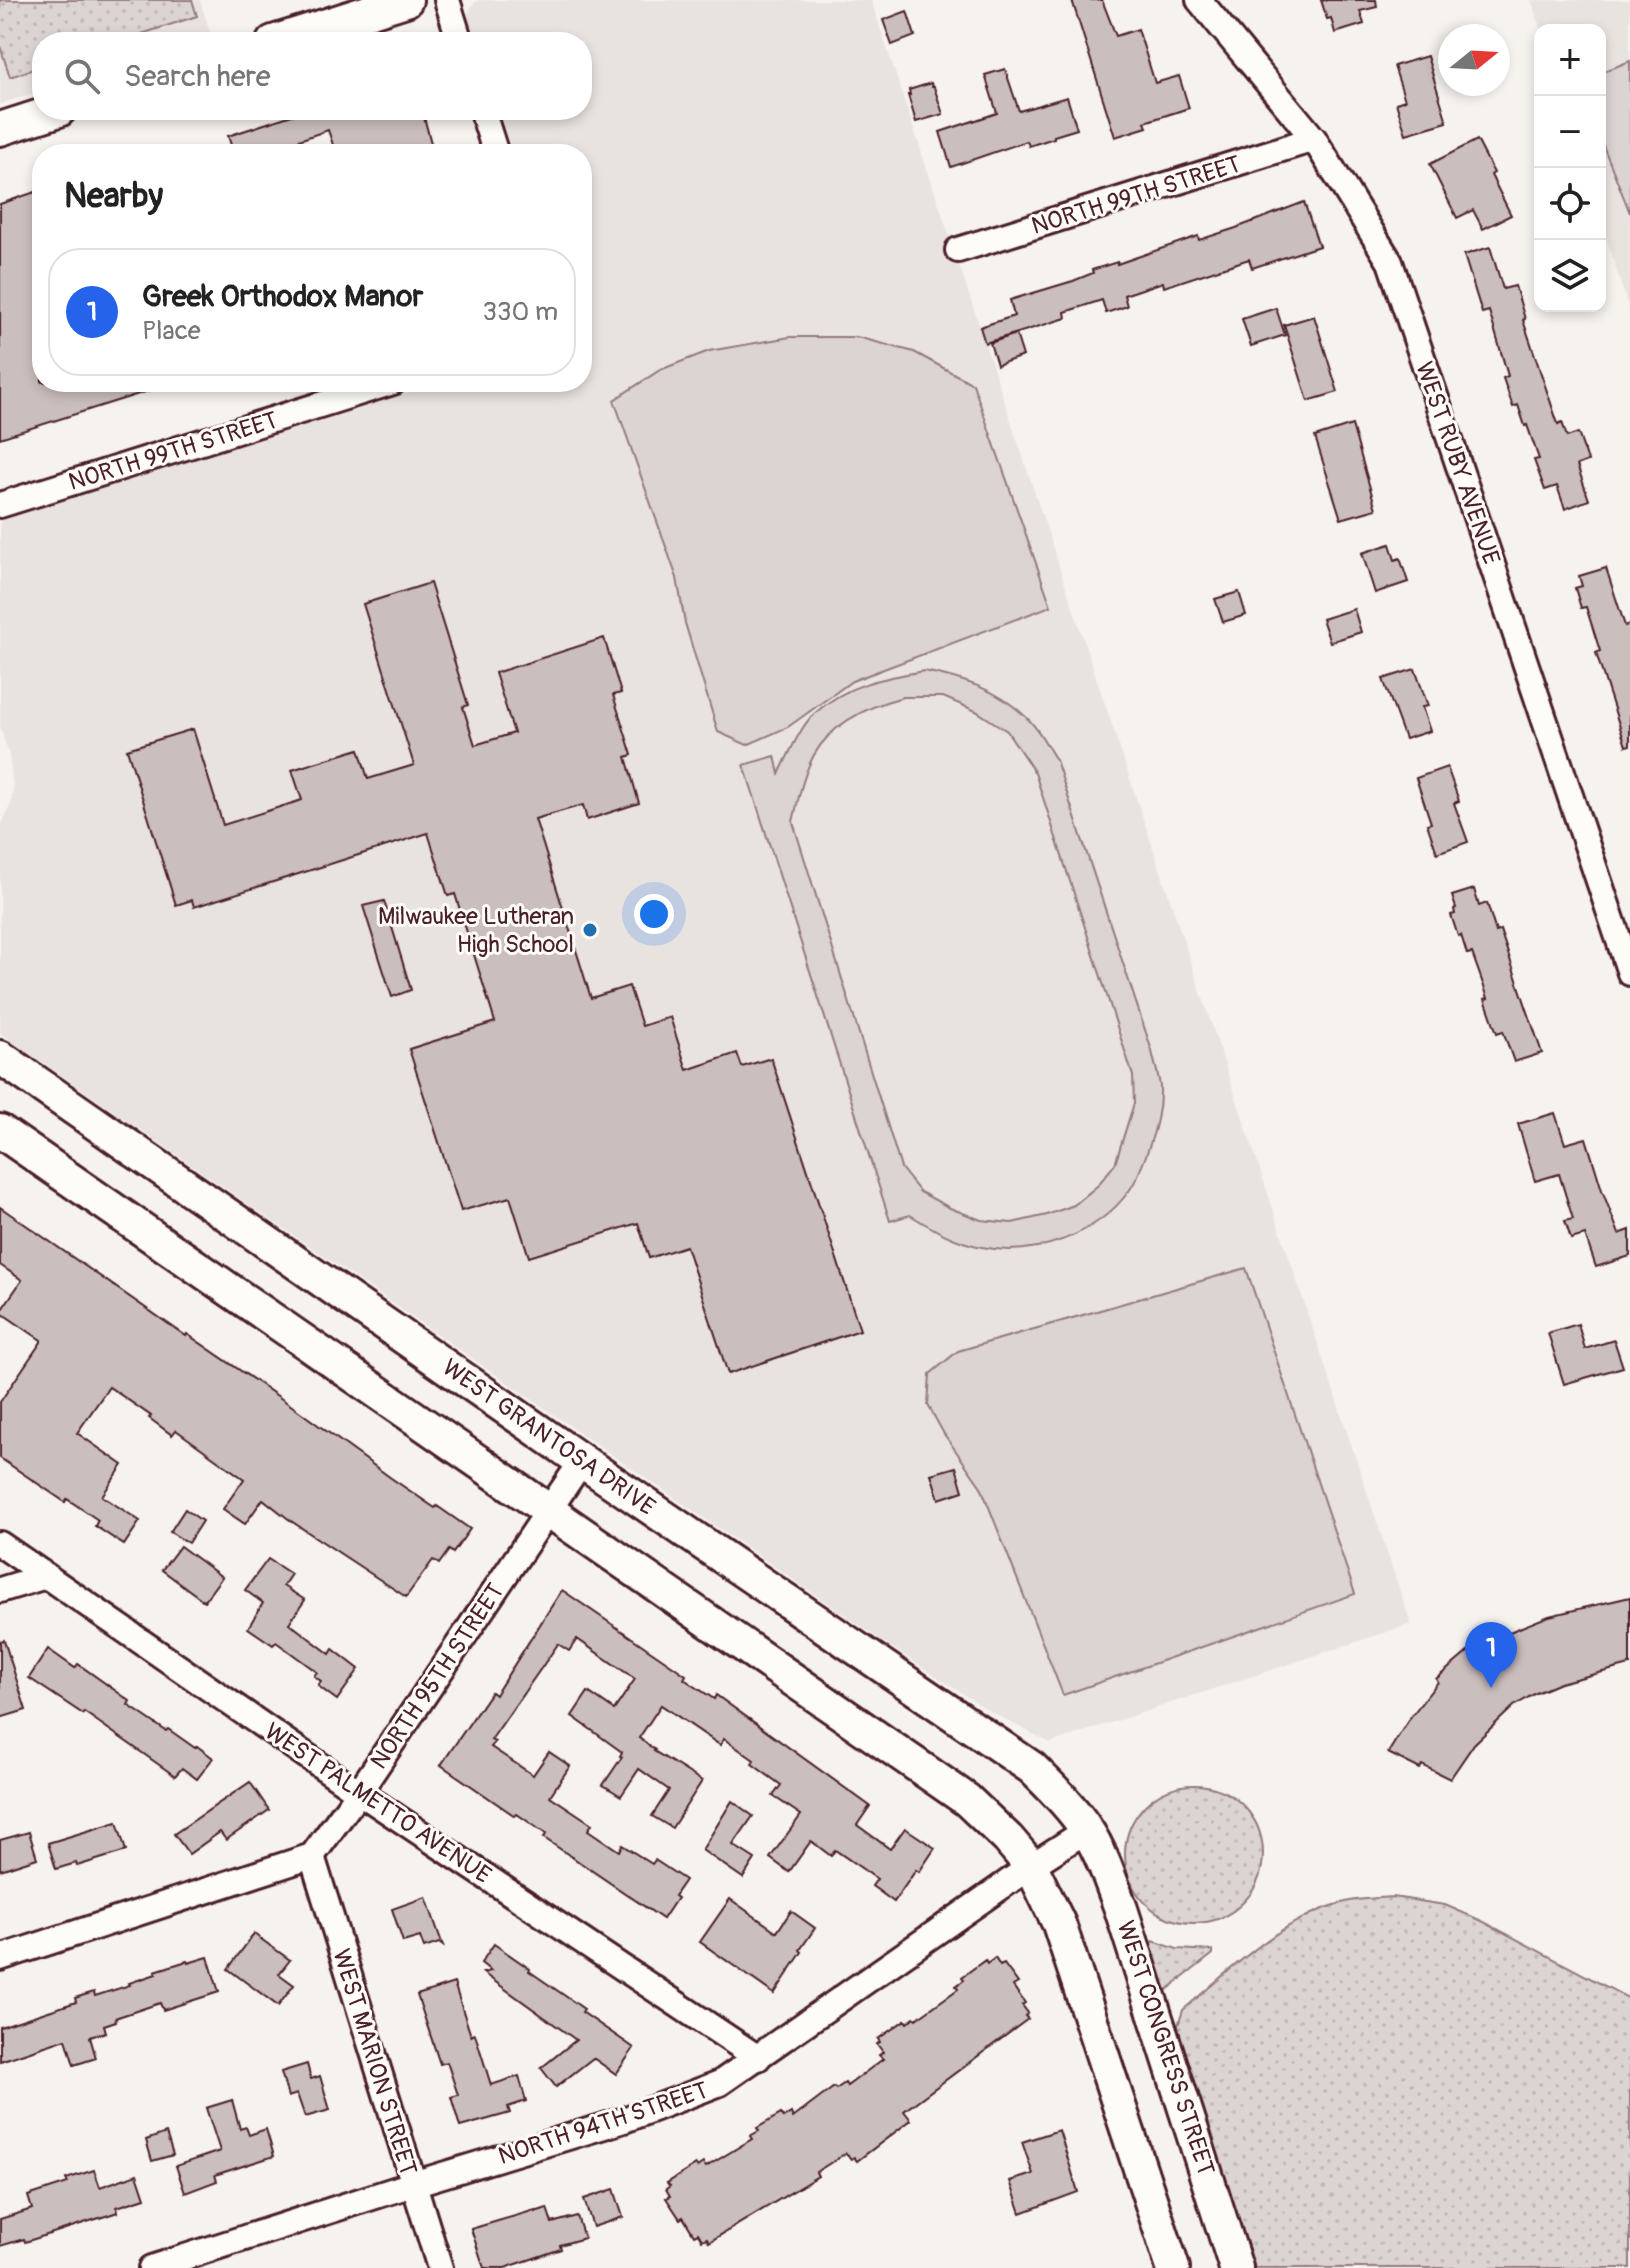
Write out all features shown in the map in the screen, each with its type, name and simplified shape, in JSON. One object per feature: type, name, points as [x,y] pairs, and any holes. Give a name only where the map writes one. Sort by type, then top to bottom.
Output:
[{"type":"street","points":[[305,32],[406,0]]},
{"type":"street","points":[[447,0],[457,32]]},
{"type":"street","name":"WEST RUBY AVENUE","points":[[1199,0],[1314,139],[1390,262],[1630,973]]},
{"type":"street","points":[[0,129],[32,119]]},
{"type":"street","points":[[485,120],[493,144]]},
{"type":"street","name":"NORTH 99TH STREET","points":[[958,250],[1314,139]]},
{"type":"street","name":"NORTH 99TH STREET","points":[[0,505],[361,392]]},
{"type":"street","name":"WEST GRANTOSA DRIVE","points":[[0,1057],[582,1461],[1032,1768],[1087,1830]]},
{"type":"street","points":[[0,1131],[967,1800],[1008,1839],[1031,1866],[1059,1924],[1173,2268]]},
{"type":"street","name":"NORTH 95TH STREET","points":[[312,1856],[359,1792],[582,1461]]},
{"type":"street","name":"WEST PALMETTO AVENUE","points":[[0,1544],[359,1792],[758,2058]]},
{"type":"street","points":[[0,1590],[46,1576]]},
{"type":"street","name":"NORTH 94TH STREET","points":[[151,2268],[624,2120],[720,2083],[1087,1830]]},
{"type":"street","name":"WEST CONGRESS STREET","points":[[1087,1830],[1121,1909],[1236,2268]]},
{"type":"street","points":[[0,1958],[312,1856]]},
{"type":"street","name":"WEST MARION STREET","points":[[312,1856],[440,2268]]},
{"type":"shaded area","points":[[0,0],[200,0],[210,32],[32,32],[32,94],[0,104]]},
{"type":"shaded area","points":[[0,0],[192,0],[197,16],[148,32],[32,32],[32,69],[10,77],[0,46]]},
{"type":"shaded area","name":"Milwaukee Lutheran High School","points":[[479,0],[871,0],[1411,1624],[1050,1743],[991,1712],[882,1641],[0,1033],[0,828],[11,804],[13,788],[9,755],[0,727],[0,521],[412,392],[592,392],[592,144],[510,144],[501,120],[592,120],[592,32],[472,32],[468,19],[473,4]]},
{"type":"shaded area","points":[[1531,0],[1630,0],[1630,313],[1606,237],[1606,24],[1539,24]]},
{"type":"shaded area","points":[[1630,61],[1630,213],[1606,153],[1606,71]]},
{"type":"shaded area","points":[[790,337],[857,337],[914,352],[973,384],[1051,606],[852,681],[788,727],[747,745],[718,732],[685,623],[677,578],[614,400],[660,370],[709,351]]},
{"type":"shaded area","points":[[924,671],[992,692],[1016,708],[1031,722],[1056,760],[1158,1074],[1158,1118],[1132,1186],[1100,1220],[1063,1240],[1043,1246],[1002,1250],[982,1247],[953,1238],[910,1215],[890,1221],[744,765],[775,756],[779,774],[804,726],[826,704],[866,684]],"holes":[[[903,697],[943,697],[976,711],[1007,731],[1035,773],[1133,1076],[1134,1103],[1115,1164],[1097,1186],[1074,1205],[1012,1223],[981,1220],[950,1208],[920,1192],[901,1168],[793,822],[810,763],[822,744],[841,725],[877,705]]]},
{"type":"shaded area","points":[[1246,1268],[1355,1594],[1063,1695],[981,1487],[928,1405],[930,1374],[958,1351]]},
{"type":"shaded area","points":[[1194,1785],[1221,1790],[1243,1805],[1258,1827],[1263,1854],[1258,1881],[1243,1903],[1221,1918],[1194,1923],[1167,1918],[1145,1903],[1130,1881],[1125,1854],[1130,1827],[1145,1805],[1167,1790]]},
{"type":"shaded area","points":[[1393,1897],[1445,1905],[1482,1921],[1630,1999],[1630,2268],[1255,2268],[1177,2029],[1183,2010],[1260,1945],[1303,1918],[1350,1901]]},
{"type":"shaded area","points":[[1153,1941],[1177,1949],[1213,1951],[1213,1954],[1167,1990],[1164,1989],[1150,1944]]},
{"type":"building","points":[[1072,0],[1102,0],[1116,36],[1138,29],[1155,83],[1179,76],[1189,108],[1145,122],[1147,127],[1115,137]]},
{"type":"building","points":[[1321,0],[1376,0],[1377,7],[1360,11],[1364,24],[1335,33]]},
{"type":"building","points":[[907,11],[915,36],[892,45],[883,20]]},
{"type":"building","points":[[1427,56],[1447,122],[1406,134],[1396,103],[1405,100],[1394,66]]},
{"type":"building","points":[[1005,69],[1019,111],[1067,97],[1077,129],[1029,146],[1027,141],[951,167],[940,132],[997,113],[985,75]]},
{"type":"building","points":[[931,83],[943,114],[916,122],[909,90]]},
{"type":"building","points":[[277,120],[425,120],[431,144],[333,144],[328,130],[287,144],[231,144],[228,136]]},
{"type":"building","points":[[1477,140],[1511,215],[1483,229],[1473,210],[1457,218],[1430,164]]},
{"type":"building","points":[[32,193],[32,392],[145,392],[0,438],[0,204]]},
{"type":"building","points":[[1304,202],[1319,246],[1252,268],[1249,259],[1164,287],[1163,282],[1124,295],[1127,306],[1106,313],[1102,300],[1065,312],[1066,318],[985,343],[980,327],[1014,316],[1010,300],[1198,236],[1199,240],[1236,228]]},
{"type":"building","points":[[1490,247],[1503,289],[1515,286],[1523,320],[1558,424],[1562,422],[1567,437],[1578,433],[1588,461],[1577,465],[1589,500],[1565,509],[1557,486],[1545,490],[1534,460],[1539,459],[1527,425],[1518,405],[1513,407],[1503,378],[1508,376],[1489,311],[1482,313],[1464,255]]},
{"type":"building","points":[[1276,308],[1285,335],[1251,346],[1242,319]]},
{"type":"building","points":[[1314,316],[1338,392],[1308,401],[1284,325]]},
{"type":"building","points":[[1016,334],[1023,356],[997,365],[990,343]]},
{"type":"building","points":[[1352,425],[1376,509],[1341,519],[1315,437]]},
{"type":"building","points":[[1390,544],[1395,560],[1400,558],[1408,582],[1375,593],[1362,553]]},
{"type":"building","points":[[1606,568],[1625,626],[1630,624],[1630,745],[1626,746],[1596,653],[1600,651],[1586,607],[1581,608],[1575,588],[1582,586],[1579,576]]},
{"type":"building","points":[[430,583],[468,705],[463,707],[475,745],[514,733],[495,673],[604,638],[621,693],[613,695],[632,755],[626,757],[639,803],[587,820],[583,805],[535,819],[591,998],[629,986],[642,1026],[670,1017],[687,1070],[737,1053],[742,1067],[771,1058],[860,1330],[728,1374],[686,1246],[649,1258],[638,1223],[529,1257],[510,1197],[461,1211],[409,1049],[495,1022],[455,894],[448,896],[428,833],[194,907],[192,900],[176,905],[127,749],[193,729],[223,825],[302,800],[292,770],[359,749],[368,779],[414,765],[363,604]]},
{"type":"building","points":[[1239,592],[1246,615],[1223,622],[1215,599]]},
{"type":"building","points":[[1354,609],[1361,632],[1330,642],[1322,619]]},
{"type":"building","points":[[1415,669],[1428,706],[1422,707],[1430,731],[1405,739],[1383,679]]},
{"type":"building","points":[[1447,767],[1459,801],[1454,803],[1468,842],[1437,853],[1416,778]]},
{"type":"building","points":[[1474,889],[1479,906],[1487,903],[1496,932],[1500,930],[1542,1053],[1514,1062],[1503,1031],[1497,1033],[1472,953],[1467,954],[1451,915],[1455,914],[1456,908],[1452,896]]},
{"type":"building","points":[[384,901],[411,990],[392,997],[363,906]]},
{"type":"building","points":[[1555,1113],[1565,1144],[1586,1138],[1619,1234],[1630,1230],[1630,1256],[1596,1267],[1585,1235],[1571,1239],[1565,1221],[1573,1219],[1559,1174],[1535,1181],[1518,1124]]},
{"type":"building","points":[[0,1207],[292,1406],[391,1478],[470,1529],[453,1553],[449,1550],[439,1564],[433,1560],[406,1597],[263,1499],[245,1524],[223,1509],[244,1479],[176,1430],[172,1435],[109,1387],[77,1433],[123,1465],[102,1496],[140,1521],[124,1545],[95,1526],[98,1520],[67,1499],[65,1502],[0,1458],[0,1402],[41,1340],[0,1312],[22,1280],[0,1265]]},
{"type":"building","points":[[1578,1324],[1585,1349],[1614,1340],[1623,1367],[1564,1384],[1548,1333]]},
{"type":"building","points":[[956,1467],[963,1491],[939,1499],[931,1474]]},
{"type":"building","points":[[185,1509],[202,1521],[188,1543],[170,1532]]},
{"type":"building","points":[[180,1546],[222,1577],[204,1601],[162,1570]]},
{"type":"building","points":[[268,1559],[291,1574],[283,1586],[305,1600],[289,1623],[330,1654],[333,1649],[359,1669],[337,1700],[318,1686],[321,1681],[314,1676],[317,1672],[276,1642],[273,1645],[248,1628],[263,1603],[245,1590]]},
{"type":"building","points":[[562,1590],[686,1675],[684,1679],[714,1699],[716,1695],[870,1806],[857,1825],[890,1849],[905,1828],[935,1848],[894,1902],[872,1886],[877,1879],[835,1850],[831,1856],[811,1841],[789,1872],[770,1858],[801,1815],[773,1796],[781,1785],[752,1764],[754,1760],[724,1739],[720,1745],[661,1705],[639,1738],[702,1781],[672,1828],[652,1816],[669,1790],[639,1769],[621,1796],[603,1785],[622,1757],[622,1752],[572,1716],[588,1692],[614,1710],[635,1679],[577,1639],[569,1651],[558,1644],[491,1740],[495,1742],[491,1747],[533,1775],[549,1752],[570,1766],[550,1796],[592,1824],[588,1830],[619,1851],[622,1845],[652,1864],[655,1860],[685,1880],[663,1919],[544,1838],[546,1834],[441,1765],[491,1692],[495,1695]]},
{"type":"building","points":[[1630,1597],[1630,1665],[1560,1683],[1514,1706],[1474,1744],[1450,1779],[1388,1753],[1409,1719],[1438,1682],[1436,1679],[1470,1650],[1473,1653],[1502,1635],[1549,1616]]},
{"type":"building","points":[[4,1640],[26,1710],[0,1718],[0,1641]]},
{"type":"building","points":[[48,1649],[75,1668],[78,1664],[130,1701],[128,1705],[213,1758],[197,1779],[182,1768],[175,1776],[84,1712],[29,1678]]},
{"type":"building","points":[[250,1782],[269,1810],[226,1840],[220,1832],[189,1854],[174,1834]]},
{"type":"building","points":[[732,1801],[753,1816],[733,1845],[755,1859],[743,1878],[702,1850]]},
{"type":"building","points":[[117,1822],[126,1851],[56,1869],[48,1843]]},
{"type":"building","points":[[29,1832],[37,1858],[0,1870],[0,1840]]},
{"type":"building","points":[[426,1897],[443,1946],[439,1943],[424,1948],[420,1937],[403,1942],[392,1909]]},
{"type":"building","points":[[730,1899],[777,1932],[791,1911],[815,1928],[774,1994],[700,1942]]},
{"type":"building","points":[[254,1934],[290,1960],[279,1974],[294,1985],[278,2006],[228,1969]]},
{"type":"building","points":[[494,1944],[634,2048],[616,2074],[593,2058],[556,2087],[541,2068],[576,2040],[483,1973],[491,1971],[481,1963]]},
{"type":"building","points":[[208,1957],[219,1992],[163,2010],[160,2003],[115,2018],[116,2021],[104,2025],[106,2032],[90,2037],[96,2058],[74,2065],[66,2039],[0,2061],[0,2027],[76,2002],[75,1998],[94,1992],[95,1996],[130,1985],[156,1974],[155,1971]]},
{"type":"building","points":[[995,1958],[1000,1966],[1004,1964],[1018,1983],[1013,1986],[1025,2003],[1022,2005],[1028,2019],[904,2111],[911,2120],[857,2161],[846,2153],[816,2172],[818,2176],[709,2242],[707,2238],[702,2240],[698,2233],[694,2235],[683,2217],[680,2219],[666,2198],[670,2196],[667,2183],[696,2165],[703,2163],[706,2167],[752,2139],[750,2136],[759,2131],[757,2128],[781,2114],[783,2118],[791,2113],[793,2118],[834,2087],[836,2089],[845,2083],[847,2086],[883,2059],[879,2055],[883,2052],[877,2044],[880,2042],[878,2039],[905,2020],[907,2023],[914,2017],[916,2019],[958,1989],[956,1986],[964,1980],[962,1977],[985,1960],[987,1964]]},
{"type":"building","points":[[454,1983],[491,2085],[519,2076],[526,2101],[508,2107],[510,2113],[460,2127],[451,2097],[458,2095],[447,2062],[440,2064],[417,1995]]},
{"type":"building","points":[[307,2064],[311,2079],[320,2076],[330,2110],[305,2117],[297,2094],[288,2097],[281,2072]]},
{"type":"building","points":[[232,2100],[240,2129],[246,2127],[249,2135],[266,2129],[274,2156],[215,2175],[217,2181],[185,2193],[176,2166],[220,2151],[206,2108]]},
{"type":"building","points":[[1059,2130],[1078,2192],[1021,2213],[1010,2181],[1033,2174],[1022,2142]]},
{"type":"building","points":[[166,2133],[173,2155],[152,2161],[146,2140]]},
{"type":"building","points":[[94,2170],[100,2187],[137,2174],[145,2198],[117,2207],[118,2212],[25,2242],[24,2239],[0,2246],[0,2219],[32,2209],[28,2196],[68,2183],[66,2179]]},
{"type":"building","points":[[614,2189],[623,2217],[593,2227],[584,2199]]},
{"type":"building","points":[[547,2208],[552,2223],[577,2216],[584,2238],[505,2268],[484,2268],[471,2229]]},
{"type":"place","name":"Milwaukee Lutheran High School","points":[[590,930]]},
{"type":"place","name":"Greek Orthodox Manor","points":[[1491,1688]]}]
